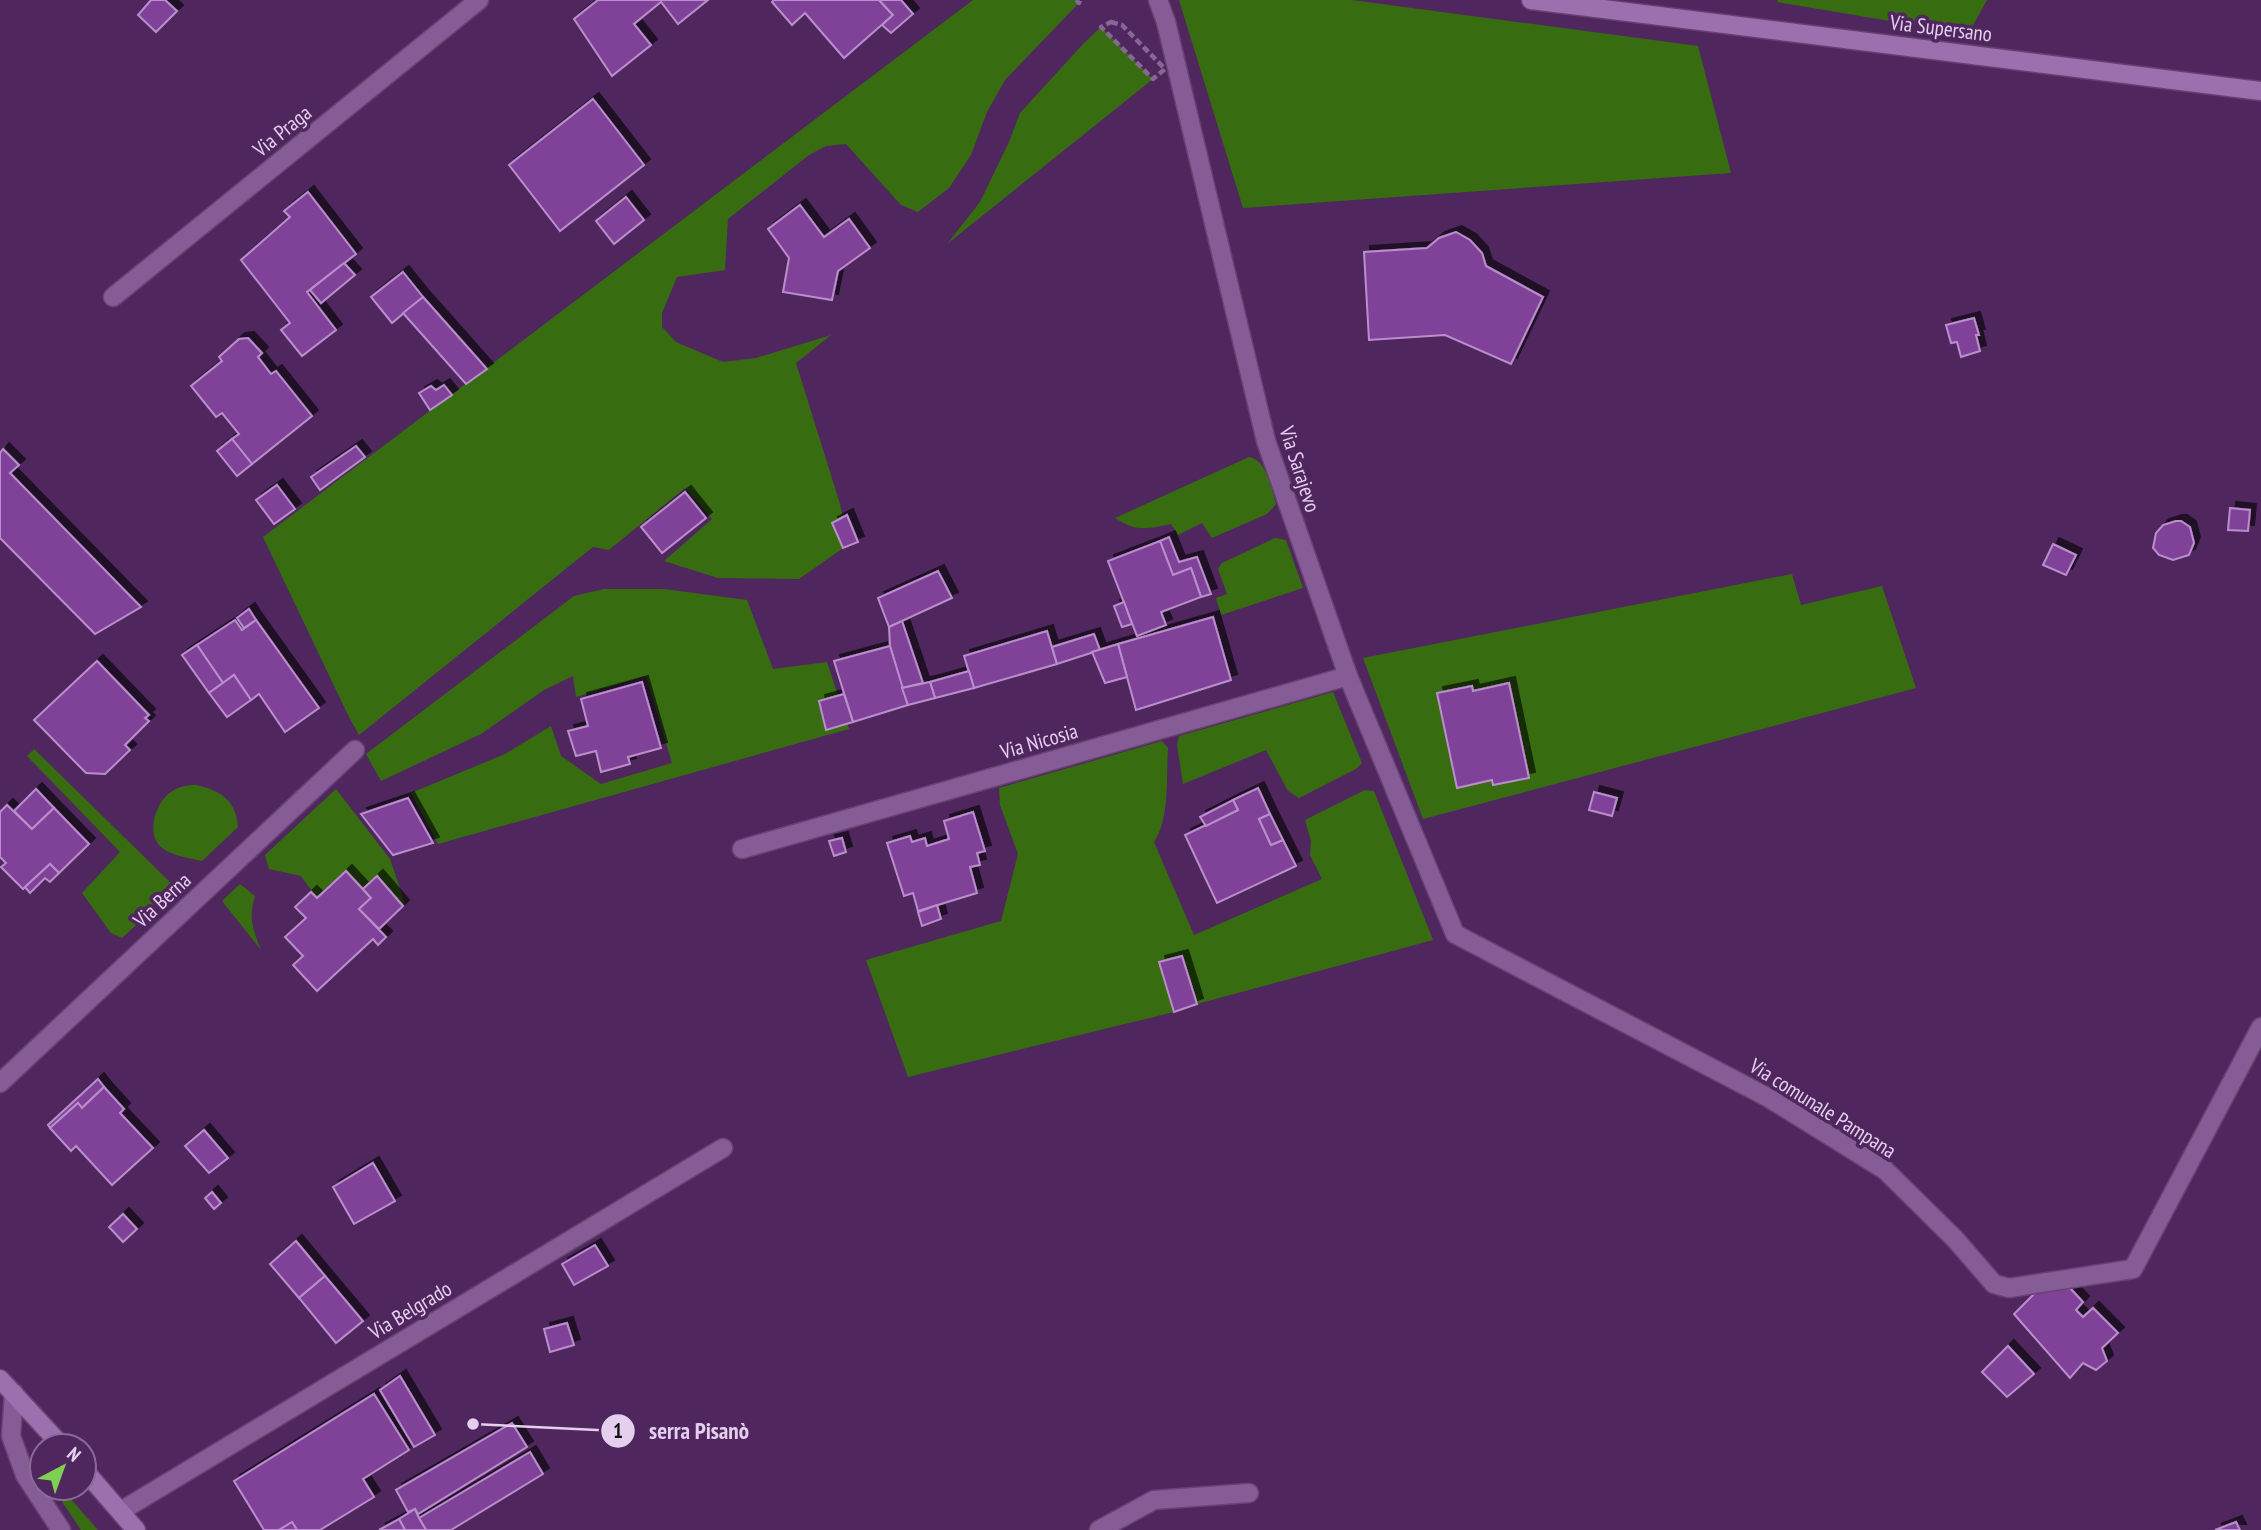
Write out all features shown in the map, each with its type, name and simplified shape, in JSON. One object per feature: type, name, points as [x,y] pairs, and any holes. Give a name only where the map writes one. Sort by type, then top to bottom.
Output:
[{"type":"street","name":"Via Praga","points":[[113,297],[479,0]]},
{"type":"street","name":"Via Sarajevo","points":[[1158,0],[1166,22],[1266,441],[1348,676],[1455,934]]},
{"type":"street","name":"Via Supersano","points":[[1531,0],[2261,91]]},
{"type":"street","name":"Via Nicosia","points":[[742,849],[1348,676]]},
{"type":"street","name":"Via Berna","points":[[0,1083],[355,750]]},
{"type":"street","name":"Via comunale Pampana","points":[[1455,934],[1769,1098],[1885,1170],[1955,1239],[1994,1284],[2009,1288],[2133,1269],[2261,1027]]},
{"type":"street","name":"Via Belgrado","points":[[121,1511],[723,1148]]},
{"type":"street","points":[[0,1379],[49,1432]]},
{"type":"street","points":[[0,1408],[14,1393]]},
{"type":"street","points":[[14,1393],[11,1436],[25,1475],[61,1530]]},
{"type":"street","points":[[98,1486],[136,1530]]},
{"type":"street","points":[[1099,1530],[1154,1500],[1250,1493]]},
{"type":"path","points":[[1111,22],[1122,25],[1166,69],[1153,79],[1101,27],[1111,22]]},
{"type":"green space","points":[[973,0],[1076,0],[1079,3],[1005,80],[987,112],[971,155],[949,188],[918,212],[901,205],[846,144],[826,146],[809,155],[728,219],[725,270],[677,277],[662,313],[662,327],[676,342],[723,362],[756,358],[831,335],[796,363],[840,504],[849,544],[799,579],[718,578],[664,561],[712,519],[685,488],[609,550],[593,547],[359,735],[263,537]]},
{"type":"green space","points":[[1179,0],[1352,0],[1698,46],[1731,173],[1243,208]]},
{"type":"green space","points":[[1987,0],[1968,34],[1777,2]]},
{"type":"green space","points":[[1101,27],[1153,79],[947,244],[980,202],[1020,113]]},
{"type":"green space","points":[[1249,457],[1260,463],[1270,483],[1276,504],[1267,514],[1212,538],[1202,523],[1178,535],[1171,524],[1142,528],[1129,526],[1115,518]]},
{"type":"green space","points":[[1275,538],[1286,540],[1303,588],[1221,615],[1216,598],[1227,594],[1218,569],[1222,563]]},
{"type":"green space","points":[[1792,574],[1801,605],[1882,586],[1916,688],[1423,819],[1363,658]]},
{"type":"green space","points":[[604,589],[664,589],[747,600],[773,669],[827,662],[849,729],[438,844],[411,793],[505,754],[551,726],[561,756],[601,784],[672,763],[646,676],[576,697],[573,676],[544,690],[481,734],[381,781],[366,754],[574,596]]},
{"type":"green space","points":[[1333,692],[1362,763],[1356,769],[1299,798],[1288,791],[1266,750],[1183,784],[1177,745],[1179,736]]},
{"type":"green space","points":[[1162,741],[1168,748],[1166,797],[1163,822],[1154,842],[1194,935],[1322,879],[1310,855],[1311,841],[1305,820],[1365,790],[1374,791],[1433,940],[1197,1004],[1182,956],[1159,963],[1174,1012],[908,1077],[866,960],[1001,921],[1018,854],[1000,805],[999,788]]},
{"type":"green space","points":[[34,749],[171,883],[172,892],[122,938],[111,933],[82,893],[120,852],[27,756]]},
{"type":"green space","points":[[197,785],[226,798],[234,810],[238,827],[202,861],[164,849],[156,840],[153,825],[157,810],[166,797],[180,787]]},
{"type":"green space","points":[[336,789],[390,859],[405,903],[403,906],[377,876],[363,889],[346,871],[317,898],[301,876],[269,869],[265,855]]},
{"type":"green space","points":[[240,884],[255,896],[252,924],[261,950],[222,901]]},
{"type":"green space","points":[[62,1502],[73,1502],[98,1530],[81,1530]]},
{"type":"building","points":[[151,0],[165,0],[177,11],[156,32],[138,15]]},
{"type":"building","points":[[598,0],[708,0],[678,24],[661,2],[634,24],[651,45],[612,76],[574,19]]},
{"type":"building","points":[[879,0],[893,15],[844,58],[805,13],[792,25],[772,2]]},
{"type":"building","points":[[879,0],[901,0],[913,14],[891,33],[882,25],[893,15]]},
{"type":"building","points":[[593,99],[644,165],[560,231],[509,165]]},
{"type":"building","points":[[308,192],[356,254],[307,292],[336,330],[302,356],[281,330],[290,323],[241,260],[290,217],[284,211]]},
{"type":"building","points":[[626,197],[644,220],[614,244],[596,221]]},
{"type":"building","points":[[800,205],[824,237],[849,219],[870,248],[838,271],[832,300],[783,292],[789,258],[768,229]]},
{"type":"building","points":[[1456,232],[1470,240],[1482,253],[1486,266],[1543,297],[1511,364],[1445,335],[1369,340],[1364,252],[1427,248],[1439,238]]},
{"type":"building","points":[[344,263],[355,275],[321,303],[310,290]]},
{"type":"building","points":[[403,272],[423,297],[392,323],[371,297]]},
{"type":"building","points":[[423,297],[487,369],[466,384],[403,313]]},
{"type":"building","points":[[1974,318],[1980,351],[1961,357],[1957,342],[1951,343],[1946,325]]},
{"type":"building","points":[[248,338],[262,353],[258,357],[271,374],[276,371],[312,416],[252,464],[232,439],[239,434],[222,413],[216,417],[191,386],[222,361],[219,357],[239,339]]},
{"type":"building","points":[[444,385],[452,395],[430,410],[419,393],[431,386],[436,390]]},
{"type":"building","points":[[232,439],[252,464],[237,476],[217,451]]},
{"type":"building","points":[[356,446],[365,457],[320,490],[311,477]]},
{"type":"building","points":[[3,449],[19,465],[10,473],[141,607],[95,634],[0,538],[0,453]]},
{"type":"building","points":[[277,485],[295,509],[274,524],[256,500]]},
{"type":"building","points":[[685,492],[706,518],[662,553],[641,527]]},
{"type":"building","points":[[2230,508],[2250,510],[2248,531],[2228,530]]},
{"type":"building","points":[[847,515],[858,542],[843,548],[832,523]]},
{"type":"building","points":[[2176,521],[2190,527],[2194,543],[2189,555],[2173,560],[2159,555],[2153,548],[2156,533],[2163,525]]},
{"type":"building","points":[[1169,537],[1179,562],[1197,557],[1211,594],[1201,597],[1191,568],[1173,575],[1160,541]]},
{"type":"building","points":[[1160,541],[1173,575],[1191,568],[1201,597],[1161,612],[1166,625],[1137,636],[1108,561]]},
{"type":"building","points":[[2053,544],[2076,555],[2066,575],[2043,565]]},
{"type":"building","points":[[938,571],[952,598],[889,627],[878,598]]},
{"type":"building","points":[[1124,602],[1132,624],[1122,627],[1114,606]]},
{"type":"building","points":[[249,609],[256,620],[244,628],[237,618]]},
{"type":"building","points":[[1213,617],[1231,680],[1136,710],[1118,644]]},
{"type":"building","points":[[235,620],[242,630],[256,620],[319,708],[285,732],[259,694],[251,700],[234,675],[223,683],[197,645]]},
{"type":"building","points":[[902,621],[923,683],[902,688],[890,646],[889,627]]},
{"type":"building","points":[[1047,631],[1057,664],[974,688],[964,656]]},
{"type":"building","points":[[1094,634],[1100,650],[1057,664],[1052,647]]},
{"type":"building","points":[[1118,644],[1127,677],[1105,683],[1092,652]]},
{"type":"building","points":[[197,645],[223,683],[209,693],[182,655]]},
{"type":"building","points":[[890,646],[908,705],[853,722],[834,661]]},
{"type":"building","points":[[97,661],[149,715],[145,718],[149,721],[125,745],[130,750],[105,774],[86,773],[34,720]]},
{"type":"building","points":[[969,671],[974,688],[935,698],[930,682]]},
{"type":"building","points":[[234,675],[251,700],[227,717],[209,693]]},
{"type":"building","points":[[642,682],[661,748],[628,757],[630,764],[601,772],[596,751],[576,756],[568,731],[588,726],[581,699]]},
{"type":"building","points":[[930,682],[935,698],[908,705],[902,688]]},
{"type":"building","points":[[1509,683],[1529,778],[1493,785],[1492,780],[1457,788],[1437,693],[1472,686],[1473,691]]},
{"type":"building","points":[[844,694],[853,722],[826,730],[819,701]]},
{"type":"building","points":[[1258,788],[1270,814],[1259,819],[1271,845],[1283,840],[1296,866],[1217,903],[1185,835],[1238,810],[1233,800]]},
{"type":"building","points":[[36,789],[54,808],[32,829],[14,811]]},
{"type":"building","points":[[1594,792],[1617,798],[1612,816],[1589,810]]},
{"type":"building","points":[[408,798],[433,843],[393,855],[361,814]]},
{"type":"building","points":[[1233,800],[1238,810],[1206,826],[1200,817]]},
{"type":"building","points":[[7,805],[32,829],[54,808],[89,844],[59,873],[50,864],[23,889],[1,867],[6,863],[0,857],[0,812]]},
{"type":"building","points":[[973,812],[985,851],[977,853],[980,865],[970,867],[977,893],[918,911],[913,893],[904,896],[887,843],[910,836],[912,842],[925,838],[927,846],[949,839],[944,821]]},
{"type":"building","points":[[1270,814],[1283,840],[1271,845],[1259,819]]},
{"type":"building","points":[[842,838],[846,852],[834,856],[829,841]]},
{"type":"building","points":[[50,864],[59,873],[50,882],[45,878],[30,893],[25,887]]},
{"type":"building","points":[[346,871],[371,898],[359,909],[386,937],[378,945],[373,939],[317,991],[293,965],[303,956],[285,937],[306,918],[295,907],[311,892],[317,898]]},
{"type":"building","points":[[377,876],[403,906],[379,929],[359,909],[371,898],[363,889]]},
{"type":"building","points":[[937,905],[941,919],[922,926],[918,912]]},
{"type":"building","points":[[1182,956],[1197,1004],[1174,1012],[1159,962]]},
{"type":"building","points":[[98,1079],[104,1087],[82,1108],[78,1103],[50,1128],[48,1125]]},
{"type":"building","points":[[104,1087],[124,1109],[120,1113],[153,1148],[112,1185],[76,1146],[71,1151],[50,1128],[78,1103],[82,1108]]},
{"type":"building","points":[[204,1130],[228,1158],[209,1173],[185,1146]]},
{"type":"building","points":[[373,1163],[395,1201],[354,1224],[333,1187]]},
{"type":"building","points":[[212,1192],[221,1203],[214,1209],[205,1198]]},
{"type":"building","points":[[123,1214],[137,1229],[123,1242],[109,1227]]},
{"type":"building","points":[[296,1241],[325,1276],[299,1298],[270,1264]]},
{"type":"building","points":[[595,1245],[608,1266],[574,1285],[562,1264]]},
{"type":"building","points":[[325,1276],[363,1321],[336,1343],[299,1298]]},
{"type":"building","points":[[2070,1288],[2083,1302],[2076,1310],[2083,1317],[2093,1308],[2118,1333],[2102,1348],[2107,1361],[2096,1370],[2083,1363],[2070,1378],[2014,1314],[2036,1292]]},
{"type":"building","points":[[567,1323],[574,1345],[550,1352],[544,1329]]},
{"type":"building","points":[[2008,1346],[2034,1374],[2007,1397],[1982,1372]]},
{"type":"building","points":[[400,1376],[435,1435],[414,1447],[380,1390]]},
{"type":"building","points":[[374,1394],[409,1450],[363,1479],[374,1497],[320,1530],[297,1530],[292,1522],[279,1530],[264,1530],[234,1481]]},
{"type":"building","points":[[512,1423],[527,1447],[418,1514],[415,1509],[408,1512],[396,1490]]},
{"type":"building","points":[[530,1452],[543,1474],[451,1530],[426,1530],[419,1518]]},
{"type":"building","points":[[415,1509],[426,1530],[405,1530],[399,1519]]},
{"type":"building","points":[[399,1519],[405,1530],[379,1530]]},
{"type":"building","points":[[292,1522],[297,1530],[279,1530]]},
{"type":"building","points":[[2236,1522],[2240,1530],[2215,1530]]},
{"type":"place","name":"serra Pisanò","points":[[473,1424]]}]
